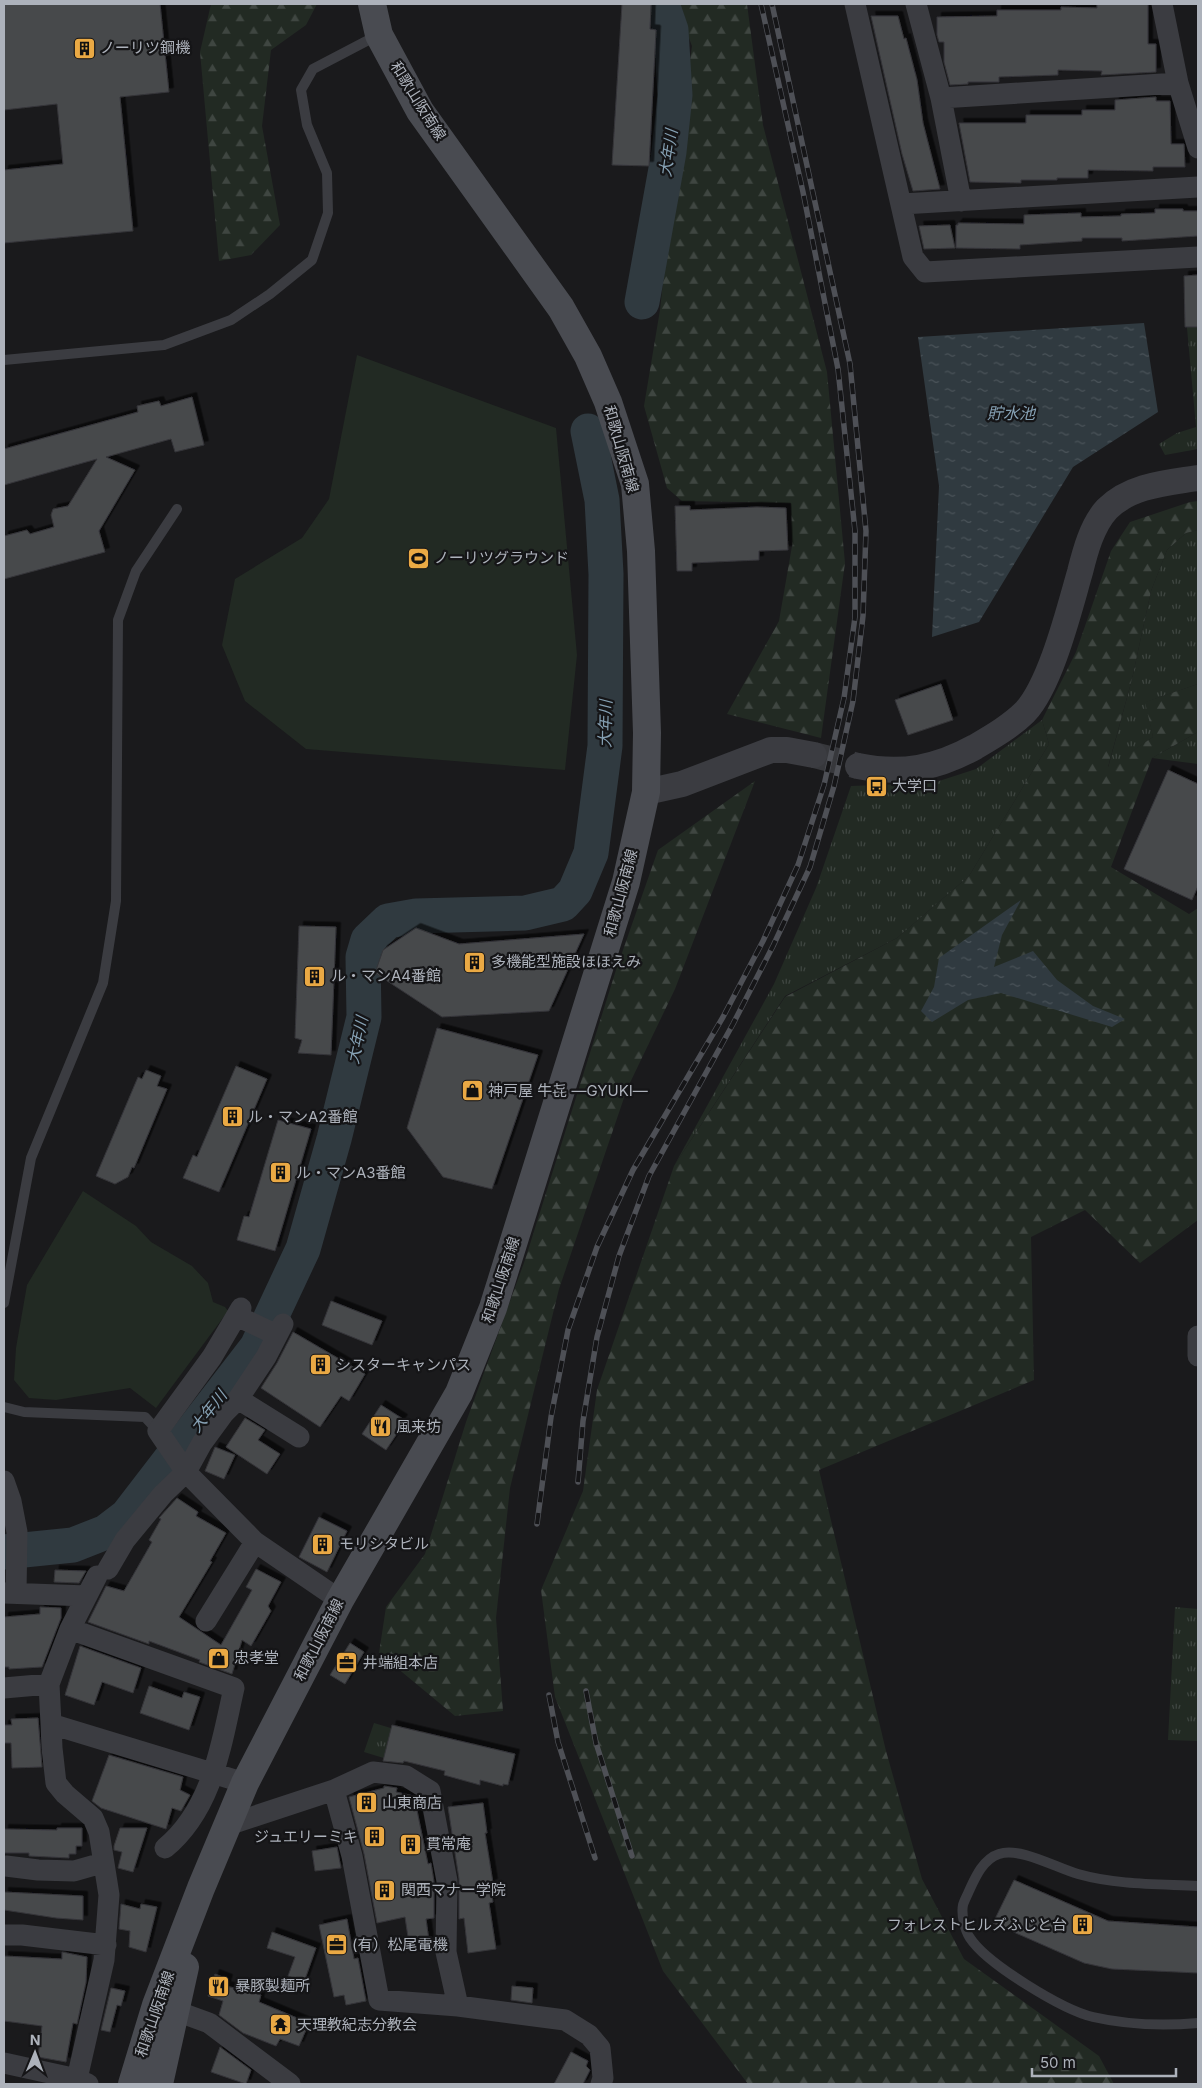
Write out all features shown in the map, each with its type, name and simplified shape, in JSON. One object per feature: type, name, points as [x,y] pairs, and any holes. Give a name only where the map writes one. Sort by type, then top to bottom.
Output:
[{"type":"main road","name":"和歌山阪南線","points":[[132,2084],[156,2006],[201,1888],[245,1783],[340,1600],[459,1393],[493,1308],[626,882],[646,792],[647,732],[641,561],[634,484],[608,402],[588,356],[561,308],[420,111],[379,35],[372,4]]},
{"type":"main road","name":"和歌山阪南線","points":[[159,2084],[201,1888]]},
{"type":"street","points":[[854,4],[902,204],[912,257],[926,272],[1198,257]]},
{"type":"street","points":[[916,4],[941,98],[961,201]]},
{"type":"street","points":[[1162,4],[1178,83],[1198,148]]},
{"type":"street","points":[[941,98],[1178,83]]},
{"type":"street","points":[[902,204],[1198,187]]},
{"type":"street","points":[[858,766],[876,770],[910,770],[953,759],[1006,728],[1025,712],[1043,684],[1094,530],[1106,510],[1128,494],[1152,485],[1198,478]]},
{"type":"street","points":[[646,792],[682,784],[771,750],[787,750],[814,755]]},
{"type":"street","points":[[4,2063],[82,2082],[104,1960],[108,1895],[99,1832],[93,1818],[56,1784],[49,1684],[70,1629],[87,1596],[125,1540],[184,1469],[224,1413],[238,1399],[266,1357],[280,1330],[239,1312],[212,1357],[158,1431],[184,1469],[255,1542],[340,1600]]},
{"type":"street","points":[[1198,1336],[1198,1356]]},
{"type":"street","points":[[238,1399],[299,1437]]},
{"type":"street","points":[[4,1481],[11,1501],[17,1532],[17,1558],[10,1593],[87,1596]]},
{"type":"street","points":[[206,1620],[255,1542]]},
{"type":"street","points":[[70,1629],[234,1688],[214,1775],[197,1812],[165,1848]]},
{"type":"street","points":[[4,1688],[49,1684]]},
{"type":"street","points":[[51,1724],[245,1783]]},
{"type":"street","points":[[228,1825],[334,1790],[373,1772],[406,1776],[430,1791],[447,1881],[446,1952],[458,2006]]},
{"type":"street","points":[[334,1790],[352,1856],[379,2000],[458,2006],[565,2020],[590,2035],[600,2048],[603,2078],[601,2084]]},
{"type":"street","points":[[6,1866],[38,1870],[74,1871],[102,1863]]},
{"type":"street","points":[[4,1935],[22,1935],[106,1945]]},
{"type":"street","points":[[176,2011],[209,2023],[290,2084]]},
{"type":"lane","points":[[4,360],[164,345],[231,320],[270,294],[312,260],[328,213],[327,173],[307,125],[301,90],[313,69],[379,35]]},
{"type":"lane","points":[[4,1303],[31,1158],[80,1042],[102,983],[116,900],[118,620],[136,571],[177,510]]},
{"type":"lane","points":[[4,1407],[24,1412],[145,1417],[158,1431]]},
{"type":"lane","points":[[1198,1886],[1109,1881],[1078,1874],[1013,1852],[997,1854],[985,1863],[975,1878],[962,1906],[964,1922],[970,1938],[999,1967],[1044,1995],[1091,2017],[1137,2024],[1175,2025],[1198,2023]]},
{"type":"green space","points":[[211,4],[317,4],[306,25],[271,50],[262,126],[280,225],[251,255],[219,261],[200,52]]},
{"type":"green space","points":[[676,4],[747,4],[763,125],[827,372],[845,563],[821,738],[727,714],[779,621],[792,546],[791,503],[682,501],[667,488],[644,406],[660,310],[676,161],[692,46]]},
{"type":"green space","points":[[1185,306],[1198,306],[1198,449],[1165,455],[1159,444],[1177,433],[1196,427]]},
{"type":"green space","name":"ノーリツグラウンド","points":[[357,355],[556,428],[577,655],[565,770],[306,749],[245,701],[222,645],[235,579],[302,538],[329,499]]},
{"type":"green space","points":[[1198,501],[1198,530],[1186,533],[1167,550],[1151,591],[1132,679],[1108,767],[1153,737],[1145,702],[1198,684],[1198,732],[1152,758],[1111,867],[1189,914],[1198,908],[1198,1220],[1140,1263],[1085,1210],[1031,1237],[1034,1380],[819,1470],[886,1751],[922,1879],[964,1959],[1099,2056],[1114,2084],[748,2084],[663,1971],[555,1697],[541,1590],[583,1491],[597,1390],[674,1166],[785,997],[897,938],[969,876],[1049,744],[1042,720],[1076,652],[1111,551],[1130,522]]},
{"type":"green space","points":[[1198,530],[1198,684],[1146,702],[1153,737],[1108,768],[1132,679],[1151,591],[1167,550],[1186,533]]},
{"type":"green space","points":[[1042,720],[1049,744],[969,876],[897,938],[785,996],[674,1166],[774,984],[816,888],[851,786],[933,783],[976,769]]},
{"type":"green space","points":[[1198,732],[1198,764],[1152,758]]},
{"type":"green space","points":[[755,781],[675,989],[627,1089],[559,1289],[510,1488],[496,1618],[503,1711],[455,1716],[379,1653],[386,1607],[425,1554],[466,1422],[525,1260],[616,970],[658,850]]},
{"type":"green space","points":[[83,1191],[136,1226],[151,1242],[192,1266],[208,1283],[213,1302],[225,1307],[228,1311],[156,1408],[130,1388],[56,1400],[29,1398],[14,1380],[16,1348],[27,1285]]},
{"type":"green space","points":[[1175,1607],[1198,1609],[1198,1741],[1168,1740]]},
{"type":"green space","points":[[374,1723],[394,1729],[387,1759],[364,1752]]},
{"type":"water","name":"貯水池","points":[[1144,323],[1158,412],[1073,467],[979,622],[932,637],[939,486],[918,337]]},
{"type":"water","points":[[1021,900],[1002,935],[994,967],[1033,951],[1057,980],[1093,1006],[1125,1019],[1112,1027],[1001,993],[968,1000],[932,1022],[921,1011],[934,987],[939,958]]},
{"type":"building","points":[[4,4],[160,4],[169,92],[120,97],[133,231],[4,243],[4,170],[63,164],[57,104],[4,110]]},
{"type":"building","points":[[622,4],[651,4],[650,29],[656,30],[649,166],[612,165]]},
{"type":"building","points":[[1097,4],[1148,4],[1148,44],[1156,44],[1156,72],[1101,75],[1102,71],[1058,70],[1058,75],[999,77],[999,82],[968,82],[968,84],[950,85],[944,62],[944,42],[939,42],[937,35],[937,17],[997,16],[997,10],[1061,10],[1061,7],[1097,8]]},
{"type":"building","points":[[871,16],[898,16],[917,80],[923,123],[940,189],[913,191],[902,154]]},
{"type":"building","points":[[1156,97],[1156,101],[1170,101],[1171,144],[1184,144],[1185,167],[1153,167],[1153,171],[1088,170],[1088,178],[1021,180],[1021,183],[970,182],[959,123],[1026,123],[1026,115],[1082,115],[1082,110],[1115,110],[1115,100]]},
{"type":"building","points":[[1155,209],[1198,211],[1198,236],[1122,241],[1122,238],[1082,238],[1082,241],[1020,245],[1020,249],[956,248],[956,225],[958,223],[1024,224],[1024,215],[1081,213],[1081,217],[1121,216],[1121,214],[1155,213]]},
{"type":"building","points":[[950,225],[955,248],[924,249],[919,226]]},
{"type":"building","points":[[1198,275],[1198,327],[1185,327],[1184,276]]},
{"type":"building","points":[[192,397],[204,445],[175,452],[171,439],[106,457],[135,470],[99,531],[105,552],[4,579],[4,536],[27,530],[30,534],[54,527],[51,515],[53,509],[68,506],[97,459],[4,485],[4,449],[138,412],[137,406],[159,401],[161,406]]},
{"type":"building","points":[[675,506],[690,506],[690,510],[757,507],[786,508],[788,550],[759,551],[759,560],[692,563],[692,571],[677,571]]},
{"type":"building","points":[[941,684],[953,720],[908,735],[895,700]]},
{"type":"building","points":[[1168,770],[1198,784],[1198,886],[1192,900],[1124,869]]},
{"type":"building","name":"ル・マンA4番館","points":[[299,926],[336,927],[331,1055],[298,1053],[302,1040],[295,1038]]},
{"type":"building","name":"多機能型施設ほほえみ","points":[[416,928],[459,944],[584,934],[549,1011],[442,1017],[375,973],[383,950]]},
{"type":"building","name":"神戸屋 牛㐂 ―GYUKI―","points":[[437,1028],[538,1055],[492,1189],[443,1177],[407,1128]]},
{"type":"building","name":"ル・マンA2番館","points":[[236,1066],[267,1079],[219,1192],[183,1178],[193,1155],[197,1157]]},
{"type":"building","points":[[146,1070],[161,1076],[157,1086],[167,1089],[134,1168],[132,1167],[128,1177],[115,1184],[96,1176],[138,1077],[142,1079]]},
{"type":"building","name":"ル・マンA3番館","points":[[278,1120],[311,1129],[275,1251],[237,1240],[244,1216],[249,1217]]},
{"type":"building","points":[[331,1301],[382,1321],[372,1345],[322,1325]]},
{"type":"building","points":[[293,1332],[365,1374],[349,1401],[341,1396],[320,1427],[261,1388]]},
{"type":"building","name":"風来坊","points":[[381,1405],[403,1419],[395,1430],[398,1432],[386,1450],[362,1434]]},
{"type":"building","points":[[245,1418],[265,1430],[258,1440],[280,1454],[267,1474],[226,1447]]},
{"type":"building","points":[[215,1447],[235,1455],[224,1479],[205,1471]]},
{"type":"building","points":[[177,1498],[198,1512],[196,1516],[226,1533],[210,1561],[212,1562],[179,1617],[221,1645],[252,1590],[246,1587],[256,1569],[281,1582],[268,1606],[271,1611],[251,1646],[242,1640],[232,1674],[149,1641],[149,1644],[88,1622],[106,1586],[124,1591],[152,1542],[149,1540],[161,1519],[159,1518]]},
{"type":"building","name":"モリシタビル","points":[[319,1517],[347,1531],[327,1572],[299,1557]]},
{"type":"building","points":[[55,1570],[86,1571],[79,1583],[54,1582]]},
{"type":"building","points":[[40,1607],[61,1608],[61,1618],[42,1667],[9,1669],[9,1667],[4,1667],[4,1617],[40,1614]]},
{"type":"building","name":"井端組本店","points":[[350,1643],[364,1652],[345,1684],[330,1675]]},
{"type":"building","points":[[80,1646],[141,1668],[133,1693],[102,1682],[94,1705],[65,1695]]},
{"type":"building","points":[[149,1686],[182,1698],[184,1692],[200,1697],[189,1730],[140,1713]]},
{"type":"building","points":[[38,1718],[42,1767],[12,1768],[11,1743],[4,1743],[4,1725],[12,1725],[11,1719]]},
{"type":"building","points":[[392,1725],[515,1754],[508,1785],[503,1784],[503,1786],[480,1780],[480,1785],[444,1775],[445,1771],[404,1761],[403,1763],[383,1761]]},
{"type":"building","points":[[109,1755],[183,1777],[180,1790],[190,1795],[181,1811],[172,1808],[166,1829],[101,1808],[92,1801]]},
{"type":"building","points":[[384,1786],[397,1788],[396,1792],[414,1796],[428,1864],[431,1863],[434,1882],[434,1918],[426,1919],[429,1941],[409,1944],[405,1917],[377,1923],[364,1854],[349,1797],[384,1788]]},
{"type":"building","points":[[483,1803],[487,1833],[485,1833],[493,1883],[490,1884],[493,1902],[489,1903],[496,1949],[468,1953],[464,1918],[459,1919],[459,1879],[448,1807]]},
{"type":"building","points":[[57,1828],[82,1828],[82,1846],[76,1846],[76,1854],[69,1854],[69,1858],[29,1856],[29,1853],[4,1853],[4,1829],[57,1830]]},
{"type":"building","points":[[120,1828],[147,1828],[133,1872],[118,1868],[122,1852],[114,1850],[114,1846]]},
{"type":"building","points":[[337,1847],[341,1868],[315,1871],[312,1851]]},
{"type":"building","name":"フォレストヒルズふじと台","points":[[1014,1880],[1108,1921],[1198,1927],[1198,1973],[1112,1969],[1084,1963],[993,1923]]},
{"type":"building","points":[[4,1892],[83,1896],[83,1920],[4,1910]]},
{"type":"building","points":[[121,1904],[140,1909],[141,1904],[157,1907],[146,1952],[129,1947],[130,1931],[119,1929]]},
{"type":"building","points":[[347,1919],[354,1959],[358,1958],[366,2001],[346,2005],[344,1995],[334,1997],[319,1925]]},
{"type":"building","points":[[272,1932],[316,1948],[304,1982],[288,1976],[295,1957],[267,1948]]},
{"type":"building","points":[[62,1952],[87,1957],[86,1982],[77,2024],[73,2023],[66,2062],[38,2057],[42,2026],[4,2021],[4,1956],[62,1959]]},
{"type":"building","points":[[215,1974],[228,1979],[226,1986],[261,1995],[259,2002],[309,2023],[299,2046],[280,2039],[276,2046],[243,2033],[219,2015],[223,2001],[208,1996]]},
{"type":"building","points":[[512,1986],[533,1988],[532,2003],[511,2000]]},
{"type":"building","points":[[111,1988],[125,1991],[121,2006],[117,2005],[110,2032],[101,2030]]},
{"type":"building","points":[[220,2047],[251,2070],[246,2084],[211,2072]]},
{"type":"building","points":[[571,2052],[588,2061],[586,2066],[590,2070],[583,2084],[554,2084]]},
{"type":"waterway","name":"大年川","points":[[642,302],[669,152],[675,95],[671,30],[662,4]]},
{"type":"waterway","name":"大年川","points":[[4,1552],[73,1545],[106,1532],[127,1516],[257,1347],[303,1249],[334,1139],[364,1017],[363,957],[368,940],[388,921],[416,916],[525,913],[563,904],[575,891],[591,853],[605,746],[606,574],[602,500],[588,431]]},
{"type":"tunnel","points":[[814,755],[858,766]]},
{"type":"railway","points":[[537,1524],[551,1417],[568,1330],[597,1247],[633,1170],[723,1017],[763,941],[798,865],[824,785],[844,698],[855,617],[855,531],[838,369],[803,192],[761,4]]},
{"type":"railway","points":[[578,1482],[583,1421],[597,1337],[619,1256],[649,1176],[733,1024],[773,946],[810,867],[834,786],[853,701],[863,616],[866,531],[850,364],[772,4]]},
{"type":"railway","points":[[586,1691],[596,1743],[632,1856]]},
{"type":"railway","points":[[549,1695],[558,1742],[595,1858]]},
{"type":"place","name":"ノーリツ鋼機","points":[[84,48]]},
{"type":"place","name":"ノーリツグラウンド","points":[[418,558]]},
{"type":"place","name":"大学口","points":[[876,786]]},
{"type":"place","name":"多機能型施設ほほえみ","points":[[475,962]]},
{"type":"place","name":"ル・マンA4番館","points":[[315,976]]},
{"type":"place","name":"神戸屋 牛㐂 ―GYUKI―","points":[[472,1091]]},
{"type":"place","name":"ル・マンA2番館","points":[[232,1117]]},
{"type":"place","name":"ル・マンA3番館","points":[[280,1173]]},
{"type":"place","name":"シスターキャンパス","points":[[320,1365]]},
{"type":"place","name":"風来坊","points":[[380,1427]]},
{"type":"place","name":"モリシタビル","points":[[323,1544]]},
{"type":"place","name":"忠孝堂","points":[[218,1658]]},
{"type":"place","name":"井端組本店","points":[[347,1663]]},
{"type":"place","name":"山東商店","points":[[366,1803]]},
{"type":"place","name":"ジュエリーミキ","points":[[374,1837]]},
{"type":"place","name":"貫常庵","points":[[410,1844]]},
{"type":"place","name":"関西マナー学院","points":[[385,1890]]},
{"type":"place","name":"フォレストヒルズふじと台","points":[[1083,1925]]},
{"type":"place","name":"(有）松尾電機","points":[[336,1945]]},
{"type":"place","name":"暴豚製麺所","points":[[219,1986]]},
{"type":"place","name":"天理教紀志分教会","points":[[281,2025]]}]
